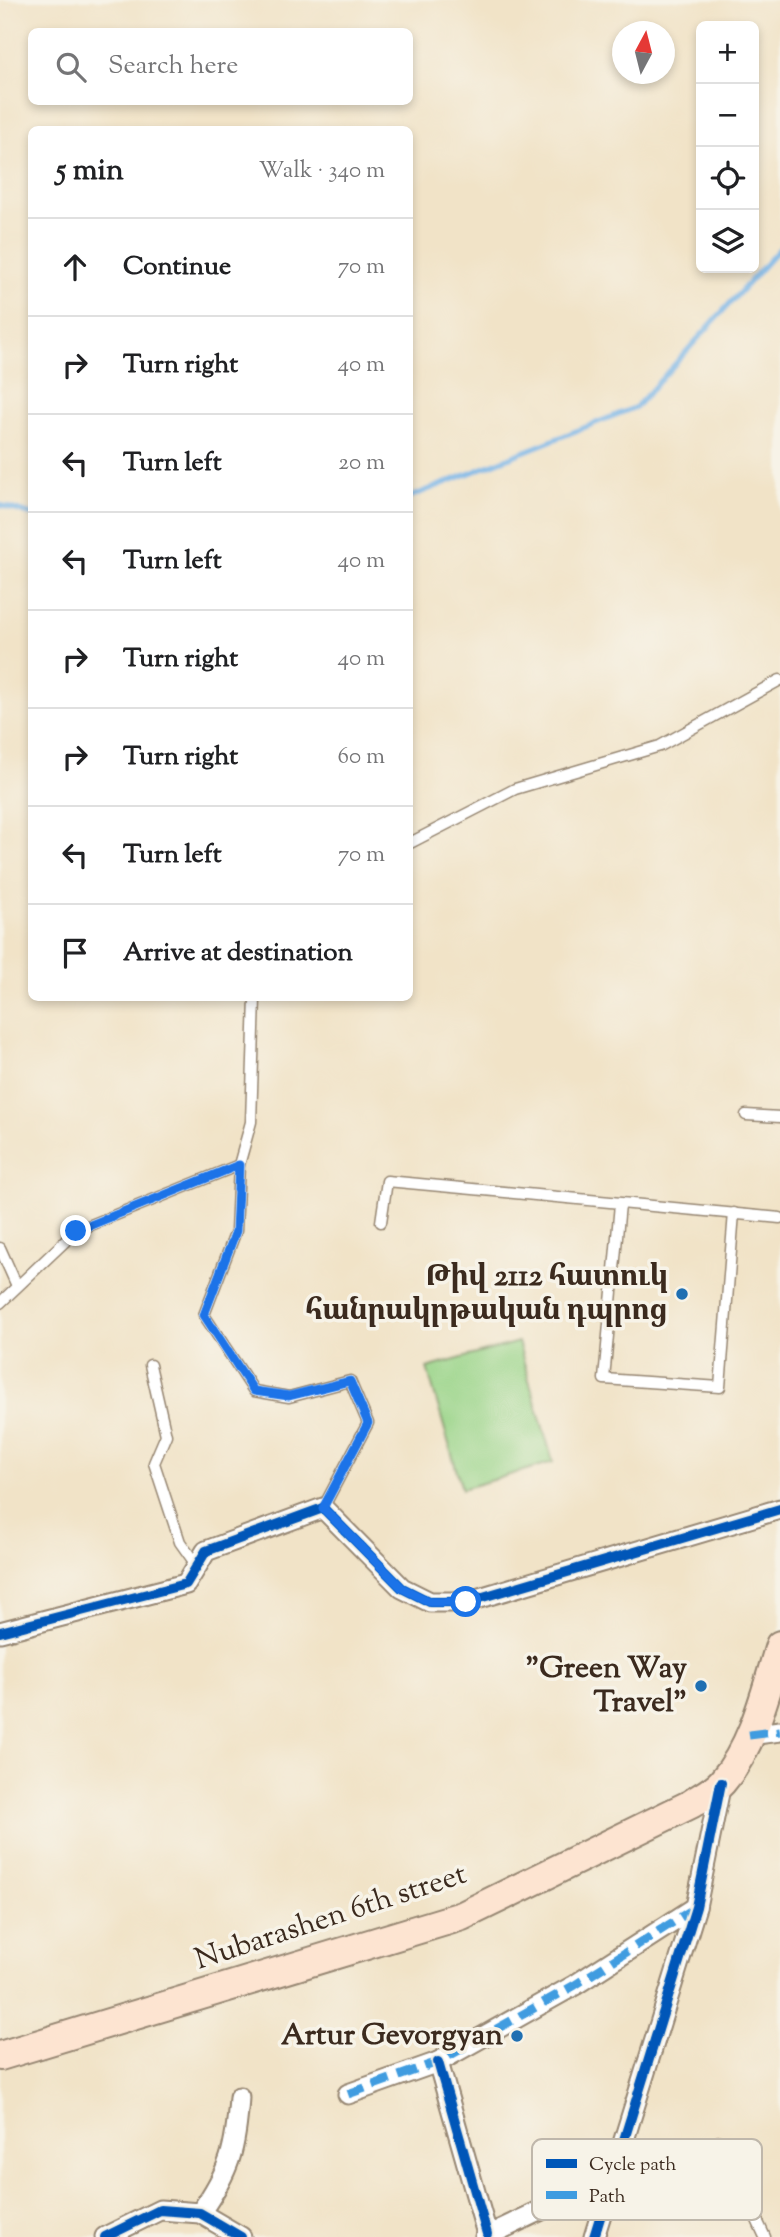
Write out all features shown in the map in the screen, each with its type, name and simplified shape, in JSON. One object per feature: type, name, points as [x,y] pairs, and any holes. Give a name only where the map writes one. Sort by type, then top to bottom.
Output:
[{"type":"main road","name":"Nubarashen 6th street","points":[[0,2056],[462,1916],[691,1804],[721,1783],[749,1735],[780,1645]]},
{"type":"street","points":[[0,1632],[186,1584],[206,1551],[323,1508],[402,1588],[430,1602],[466,1602],[780,1509]]},
{"type":"street","points":[[749,1735],[780,1731]]},
{"type":"street","points":[[623,2139],[696,1907],[721,1783]]},
{"type":"street","points":[[348,2094],[438,2062],[575,1985],[696,1907]]},
{"type":"street","points":[[438,2062],[486,2236],[532,2214]]},
{"type":"street","points":[[200,2213],[222,2182],[237,2142],[239,2097]]},
{"type":"street","points":[[105,2237],[160,2210],[200,2213],[241,2237]]},
{"type":"street","points":[[594,2237],[599,2220]]},
{"type":"lane","points":[[413,841],[515,789],[660,746],[780,680]]},
{"type":"lane","points":[[255,1001],[251,1122],[239,1165],[236,1231],[204,1315],[254,1391],[289,1396],[350,1381],[368,1423],[323,1508]]},
{"type":"lane","points":[[746,1115],[780,1117]]},
{"type":"lane","points":[[0,1303],[76,1231],[239,1165]]},
{"type":"lane","points":[[381,1222],[387,1181],[780,1218]]},
{"type":"lane","points":[[620,1204],[604,1379],[720,1387],[734,1213]]},
{"type":"lane","points":[[0,1248],[17,1286]]},
{"type":"lane","points":[[150,1365],[166,1435],[154,1463],[180,1542],[197,1567]]},
{"type":"lane","points":[[757,2220],[765,2237]]},
{"type":"green space","points":[[518,1342],[553,1462],[462,1489],[427,1368]]},
{"type":"waterway","points":[[413,496],[636,407],[780,248]]},
{"type":"waterway","points":[[0,505],[28,514]]},
{"type":"marked path","points":[[749,1735],[780,1731]]},
{"type":"marked path","points":[[348,2094],[438,2062],[575,1985],[695,1908]]},
{"type":"cycle path","points":[[0,1632],[186,1584],[206,1551],[323,1508],[402,1588],[430,1602],[466,1602],[780,1509]]},
{"type":"cycle path","points":[[624,2139],[696,1907],[721,1783]]},
{"type":"cycle path","points":[[438,2062],[487,2234]]},
{"type":"cycle path","points":[[105,2237],[160,2210],[200,2213],[241,2237]]},
{"type":"cycle path","points":[[594,2237],[599,2220]]},
{"type":"place","name":"Թիվ 2112 հատուկ հանրակրթական դպրոց","points":[[682,1294]]},
{"type":"place","name":"\"Green Way Travel\"","points":[[701,1686]]},
{"type":"place","name":"Artur Gevorgyan","points":[[517,2036]]},
{"type":"route","points":[[76,1231],[239,1165],[236,1231],[204,1315],[254,1391],[289,1396],[350,1381],[368,1423],[323,1508],[402,1588],[430,1602],[466,1602]]}]
